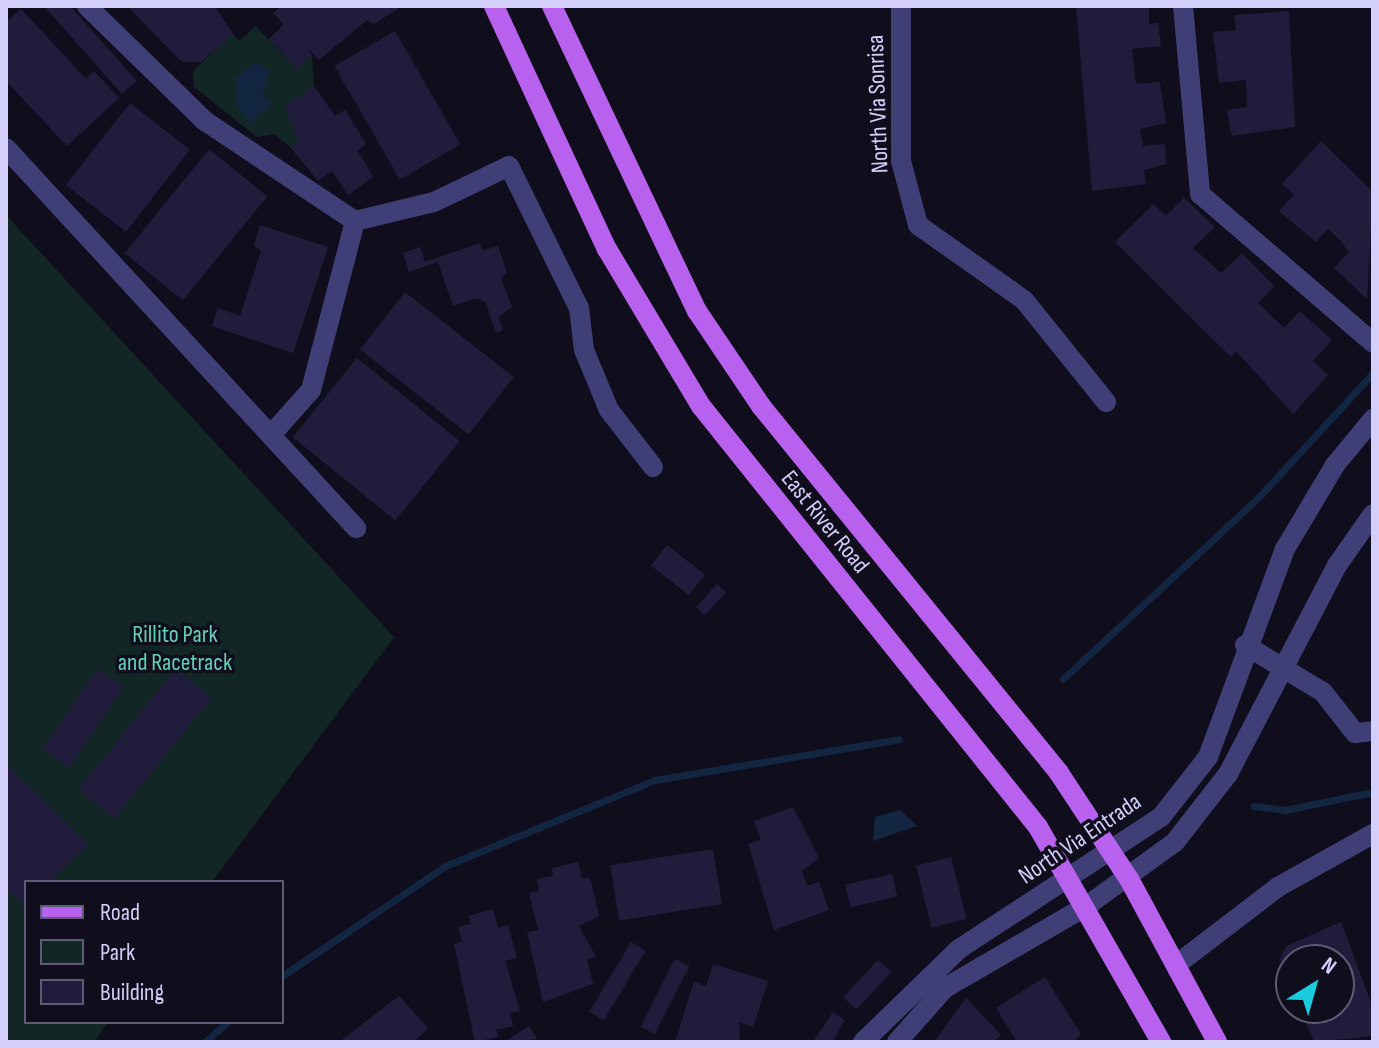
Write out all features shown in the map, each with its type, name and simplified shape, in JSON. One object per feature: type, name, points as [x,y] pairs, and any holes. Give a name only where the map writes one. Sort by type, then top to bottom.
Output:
[{"type":"main road","name":"East River Road","points":[[494,6],[607,249],[701,406],[989,760],[1088,905],[1161,1042]]},
{"type":"main road","name":"East River Road","points":[[552,6],[644,213],[697,311],[761,406],[1049,761],[1129,879],[1217,1042]]},
{"type":"street","points":[[87,6],[205,121],[355,221],[434,202],[509,166],[579,308],[584,350],[609,410],[653,467]]},
{"type":"street","name":"North Via Sonrisa","points":[[901,6],[901,161],[918,225],[1024,300],[1106,402]]},
{"type":"street","points":[[1183,6],[1200,194],[1373,343]]},
{"type":"street","points":[[6,148],[356,528]]},
{"type":"street","points":[[271,435],[311,390],[355,221]]},
{"type":"street","name":"North Via Entrada","points":[[863,1042],[959,949],[1161,817],[1208,757],[1245,645],[1285,549],[1335,465],[1373,419]]},
{"type":"street","points":[[897,1042],[945,988],[1129,879],[1175,842],[1228,774],[1285,665],[1373,514]]},
{"type":"street","points":[[1245,645],[1285,665],[1323,692],[1355,733],[1373,731]]},
{"type":"street","points":[[1176,965],[1278,887],[1373,834]]},
{"type":"green space","points":[[256,26],[297,69],[312,55],[314,86],[285,107],[299,142],[291,148],[275,134],[257,137],[194,87],[193,71],[232,33],[239,41]]},
{"type":"green space","name":"Rillito Park and Racetrack","points":[[6,215],[394,637],[213,880],[24,880],[24,1024],[107,1024],[94,1042],[6,1042]]},
{"type":"water","points":[[255,62],[270,71],[262,95],[273,103],[250,124],[237,105],[236,78]]},
{"type":"water","points":[[900,810],[917,826],[873,841],[875,817]]},
{"type":"building","points":[[44,6],[70,6],[137,81],[122,94]]},
{"type":"building","points":[[127,6],[215,6],[233,34],[201,62],[182,62]]},
{"type":"building","points":[[282,6],[396,6],[398,9],[374,24],[367,20],[319,60],[308,48],[312,55],[297,69],[269,39],[284,24],[273,13]]},
{"type":"building","points":[[1076,6],[1149,6],[1149,24],[1158,23],[1161,46],[1132,49],[1136,84],[1160,82],[1166,123],[1140,129],[1143,146],[1165,144],[1166,164],[1144,170],[1146,184],[1092,191]]},
{"type":"building","points":[[21,9],[86,79],[94,71],[119,98],[67,146],[6,81],[6,22]]},
{"type":"building","points":[[1289,11],[1295,127],[1232,136],[1227,110],[1247,107],[1246,80],[1219,83],[1213,32],[1236,30],[1234,15]]},
{"type":"building","points":[[395,31],[460,144],[400,179],[334,66]]},
{"type":"building","points":[[314,86],[335,116],[345,110],[366,144],[358,151],[373,177],[348,195],[332,171],[318,181],[291,148],[299,142],[284,107]]},
{"type":"building","points":[[130,103],[190,150],[126,232],[66,185]]},
{"type":"building","points":[[1321,141],[1373,192],[1367,299],[1334,268],[1349,252],[1340,240],[1328,229],[1316,242],[1279,211],[1294,195],[1282,184]]},
{"type":"building","points":[[209,149],[267,196],[183,300],[125,253]]},
{"type":"building","points":[[1184,198],[1215,227],[1193,248],[1221,273],[1242,253],[1274,286],[1258,303],[1284,328],[1300,311],[1332,340],[1313,361],[1328,375],[1293,414],[1236,351],[1231,357],[1115,242],[1154,204],[1166,216]]},
{"type":"building","points":[[260,225],[328,247],[293,353],[212,326],[218,308],[240,316],[261,251],[254,245]]},
{"type":"building","points":[[480,243],[482,251],[498,246],[507,273],[501,278],[512,307],[498,317],[503,330],[496,333],[486,303],[477,298],[453,306],[438,262],[409,272],[403,253],[420,247],[425,262]]},
{"type":"building","points":[[405,292],[514,377],[469,434],[360,350]]},
{"type":"building","points":[[357,358],[460,441],[395,520],[293,437]]},
{"type":"building","points":[[667,545],[705,575],[689,595],[651,565]]},
{"type":"building","points":[[717,584],[726,592],[705,615],[696,607]]},
{"type":"building","points":[[97,669],[124,687],[69,767],[43,749]]},
{"type":"building","points":[[176,669],[212,698],[114,818],[78,789]]},
{"type":"building","points":[[6,764],[88,844],[52,880],[24,880],[24,905],[6,888]]},
{"type":"building","points":[[793,807],[819,858],[802,871],[807,886],[819,882],[829,910],[774,930],[748,844],[761,840],[754,821]]},
{"type":"building","points":[[713,849],[722,904],[619,921],[610,865]]},
{"type":"building","points":[[951,857],[966,919],[932,928],[916,866]]},
{"type":"building","points":[[578,862],[582,879],[590,877],[599,916],[579,926],[596,957],[587,959],[593,984],[543,1002],[527,932],[538,930],[529,893],[539,891],[537,879],[553,876],[552,868]]},
{"type":"building","points":[[892,874],[897,896],[850,907],[845,885]]},
{"type":"building","points":[[493,909],[498,928],[508,925],[517,958],[505,961],[520,1011],[510,1013],[513,1026],[496,1030],[498,1037],[475,1042],[454,944],[462,941],[458,927],[471,924],[468,916]]},
{"type":"building","points":[[1341,922],[1349,944],[1291,944]]},
{"type":"building","points":[[631,942],[646,951],[604,1020],[589,1011]]},
{"type":"building","points":[[675,959],[689,966],[655,1034],[640,1027]]},
{"type":"building","points":[[878,960],[891,972],[856,1010],[843,997]]},
{"type":"building","points":[[1355,960],[1373,1008],[1373,1036],[1314,1042],[1307,1024],[1355,1024]]},
{"type":"building","points":[[713,964],[768,981],[753,1027],[739,1022],[740,1042],[675,1042],[694,982],[706,986]]},
{"type":"building","points":[[1045,977],[1081,1034],[1073,1042],[1017,1042],[996,1008]]},
{"type":"building","points":[[399,996],[428,1028],[414,1042],[339,1042]]},
{"type":"building","points":[[966,998],[1001,1035],[993,1042],[934,1042]]},
{"type":"building","points":[[833,1012],[845,1020],[832,1042],[813,1042]]},
{"type":"building","points":[[529,1026],[537,1039],[504,1042]]},
{"type":"waterway","points":[[1063,679],[1257,499],[1373,373]]},
{"type":"waterway","points":[[284,975],[445,866],[655,780],[899,739]]},
{"type":"waterway","points":[[1254,806],[1285,810],[1373,792]]},
{"type":"waterway","points":[[205,1042],[225,1024]]}]
